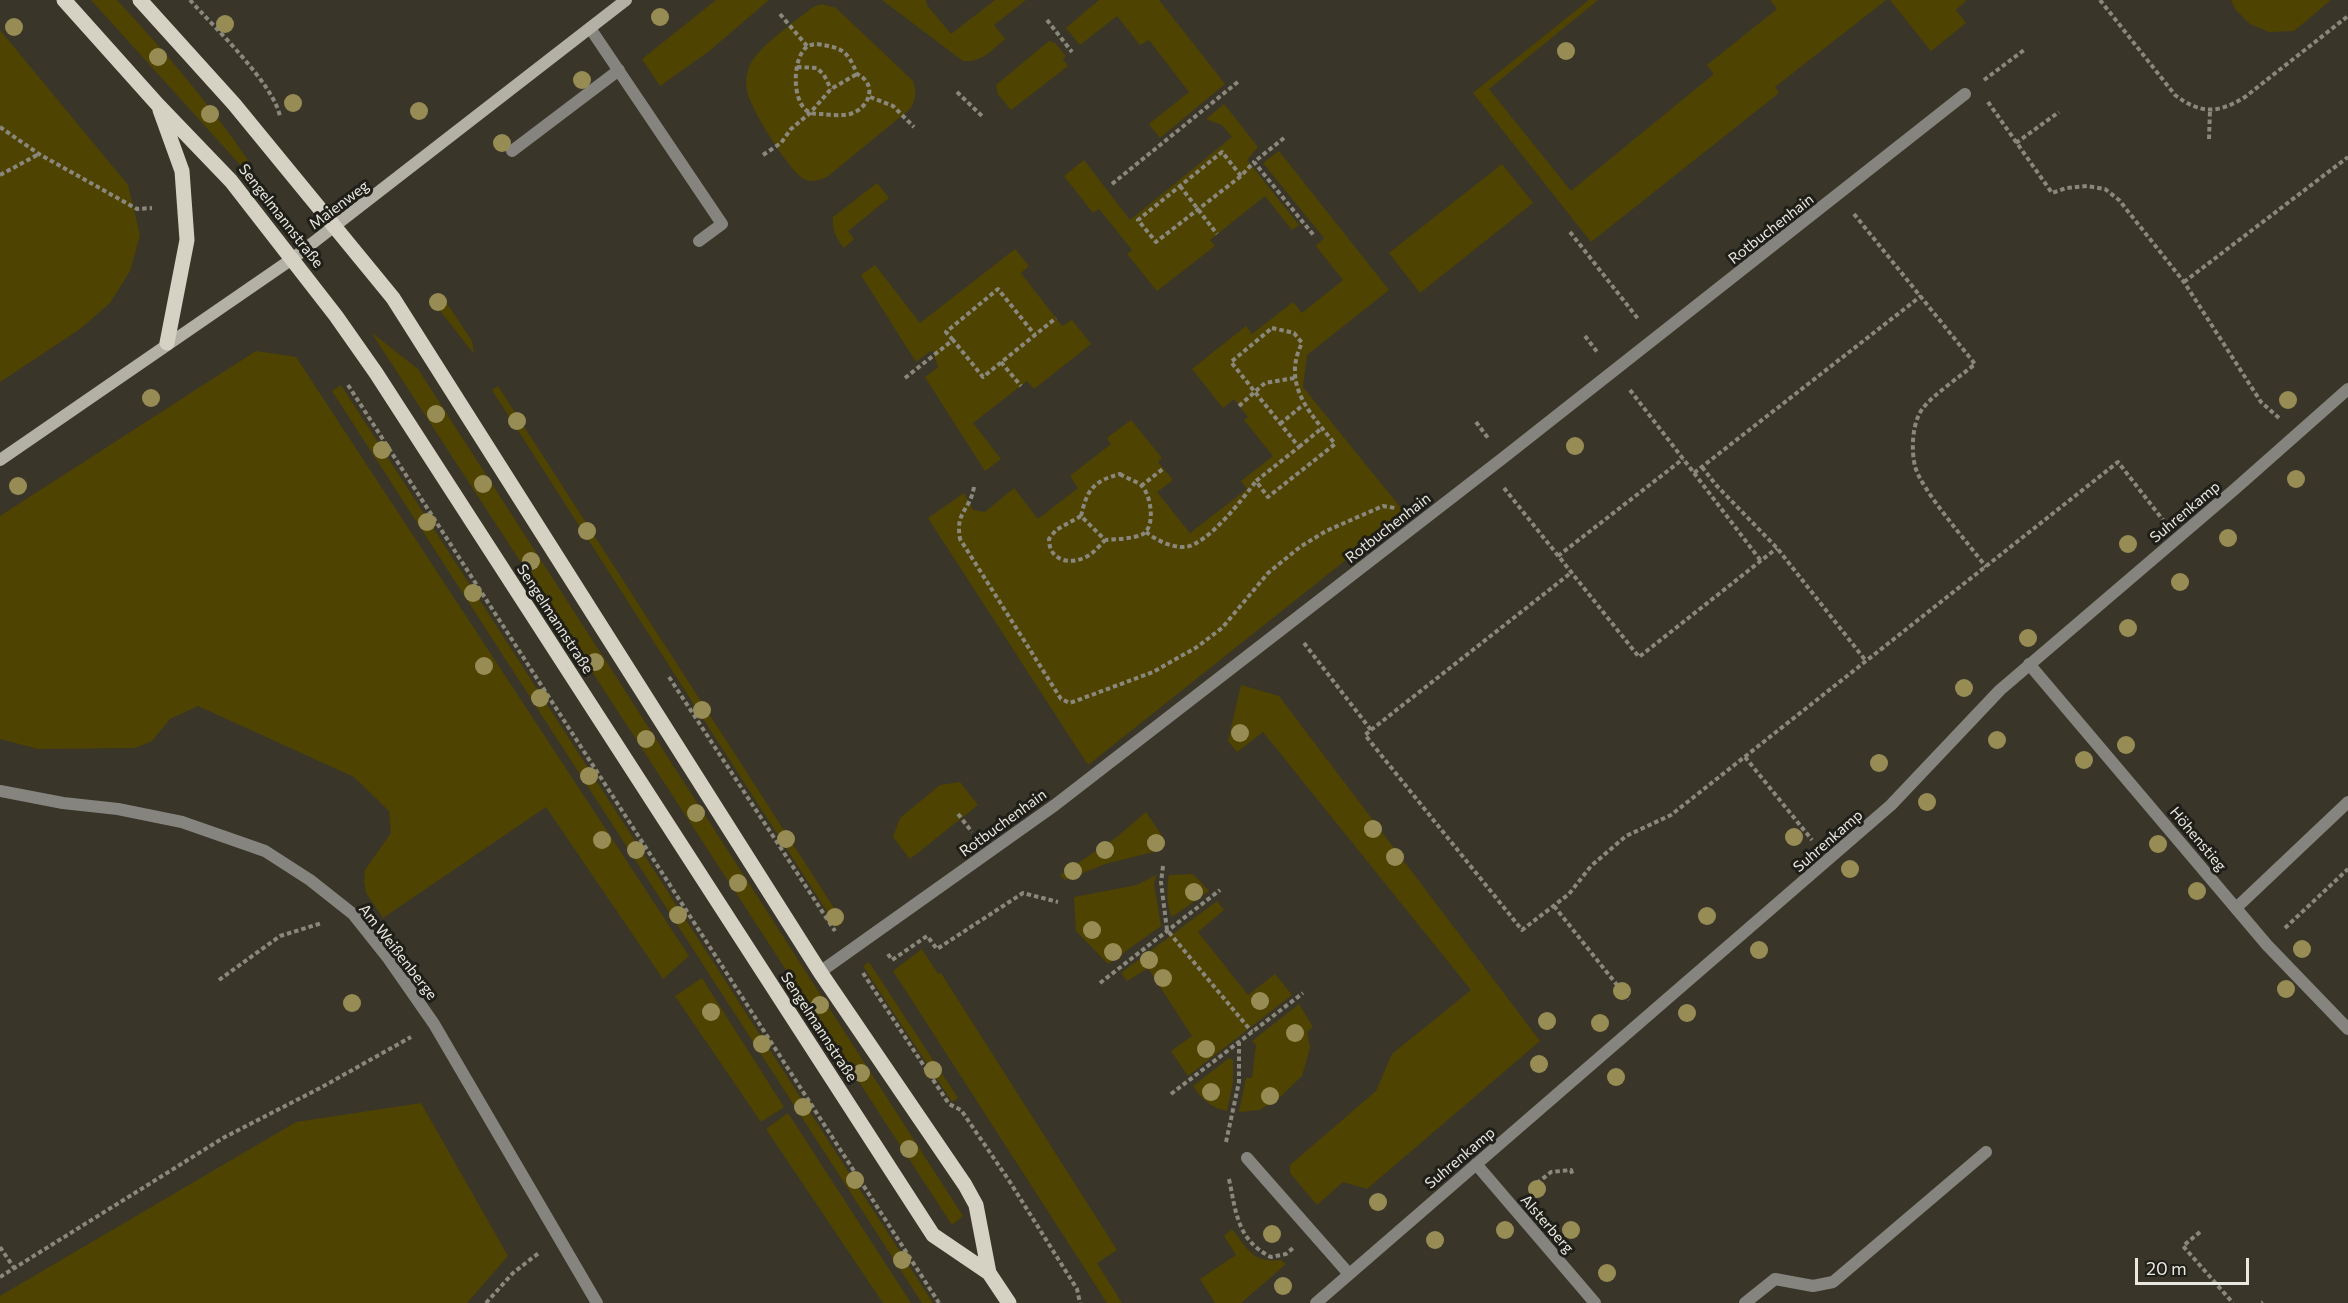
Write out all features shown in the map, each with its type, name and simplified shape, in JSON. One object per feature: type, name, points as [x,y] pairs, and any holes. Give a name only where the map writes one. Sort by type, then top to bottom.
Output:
[{"type":"main road","name":"Sengelmannstraße","points":[[64,0],[158,105],[231,181],[376,373],[933,1235],[989,1273],[1009,1303]]},
{"type":"main road","name":"Sengelmannstraße","points":[[140,0],[234,104],[393,298],[820,972],[976,1205],[989,1273]]},
{"type":"main road","points":[[158,105],[182,171],[187,240],[167,343]]},
{"type":"street","name":"Maienweg","points":[[0,460],[292,259],[626,0]]},
{"type":"street","points":[[590,28],[722,224],[699,241]]},
{"type":"street","points":[[512,151],[619,70]]},
{"type":"street","name":"Rotbuchenhain","points":[[820,972],[1055,805],[1615,370],[1965,94]]},
{"type":"street","name":"Suhrenkamp","points":[[1316,1303],[1892,805],[2000,690],[2348,389]]},
{"type":"street","name":"Höhenstieg","points":[[2029,664],[2267,945],[2348,1029]]},
{"type":"street","name":"Am Weißenberge","points":[[0,791],[63,803],[118,809],[182,822],[265,850],[310,880],[353,914],[388,958],[434,1024],[597,1303]]},
{"type":"street","points":[[2236,908],[2348,802]]},
{"type":"street","points":[[1745,1303],[1774,1279],[1813,1286],[1833,1282],[1986,1152]]},
{"type":"street","points":[[1247,1158],[1349,1274]]},
{"type":"street","name":"Alsterberg","points":[[1476,1164],[1595,1303]]},
{"type":"path","points":[[2100,0],[2175,95],[2189,105],[2210,110],[2231,106],[2245,97],[2348,16]]},
{"type":"path","points":[[780,15],[807,46]]},
{"type":"path","points":[[1047,20],[1072,52]]},
{"type":"path","points":[[817,44],[836,46],[844,51],[857,74],[864,78],[869,86],[870,97],[862,107],[850,114],[832,115],[810,113],[802,107],[797,95],[797,67],[799,58],[807,46],[817,44]]},
{"type":"path","points":[[1965,94],[2024,50]]},
{"type":"path","points":[[797,67],[817,68],[824,75],[831,89]]},
{"type":"path","points":[[763,155],[781,143],[791,129],[810,113],[831,89],[857,74]]},
{"type":"path","points":[[1112,184],[1239,81]]},
{"type":"path","points":[[1977,85],[2052,193],[2066,188],[2087,186],[2105,189],[2120,200],[2184,282],[2261,402],[2297,435]]},
{"type":"path","points":[[957,92],[984,118]]},
{"type":"path","points":[[870,97],[893,106],[914,127]]},
{"type":"path","points":[[2209,139],[2210,110]]},
{"type":"path","points":[[2016,143],[2059,112]]},
{"type":"path","points":[[0,127],[39,154],[137,209],[152,208]]},
{"type":"path","points":[[1241,176],[1222,152],[1138,220],[1156,242],[1241,176],[1254,162],[1284,138]]},
{"type":"path","points":[[0,176],[39,154]]},
{"type":"path","points":[[2184,282],[2348,157]]},
{"type":"path","points":[[1254,162],[1315,237]]},
{"type":"path","points":[[1180,186],[1217,234]]},
{"type":"path","points":[[1864,226],[1975,364],[1923,409],[1917,422],[1913,443],[1915,467],[1926,487],[1986,567]]},
{"type":"path","points":[[1570,231],[1654,339]]},
{"type":"path","points":[[1035,335],[998,289],[946,332],[983,377],[1001,362],[1035,335],[1056,318]]},
{"type":"path","points":[[1694,473],[1921,296]]},
{"type":"path","points":[[1256,481],[1269,497],[1335,444],[1303,405],[1295,378],[1298,352],[1302,344],[1294,333],[1272,328],[1231,362],[1299,447]]},
{"type":"path","points":[[905,378],[953,340]]},
{"type":"path","points":[[1001,362],[1021,386]]},
{"type":"path","points":[[1615,370],[1761,561]]},
{"type":"path","points":[[1239,406],[1265,382],[1295,378]]},
{"type":"path","points":[[1280,424],[1303,405]]},
{"type":"path","points":[[1146,532],[1157,540],[1181,548],[1192,546],[1205,537],[1242,502],[1256,481],[1322,428]]},
{"type":"path","points":[[1558,556],[1683,459]]},
{"type":"path","points":[[1572,572],[1365,735],[1522,930],[1569,894],[1591,866],[1626,836],[1671,815],[2118,462],[2177,538]]},
{"type":"path","points":[[1702,466],[1716,485],[1777,548],[1866,661]]},
{"type":"path","points":[[1142,486],[1164,468]]},
{"type":"path","points":[[1489,468],[1639,657],[1777,548]]},
{"type":"path","points":[[1120,474],[1142,486],[1147,496],[1150,512],[1150,526],[1146,532],[1137,536],[1105,540],[1091,554],[1077,560],[1064,561],[1048,548],[1048,539],[1056,530],[1081,516],[1092,487],[1104,478],[1120,474]]},
{"type":"path","points":[[974,487],[972,499],[962,512],[958,526],[960,539],[1061,699],[1070,703],[1153,672],[1197,647],[1222,628],[1268,573],[1300,547],[1326,531],[1383,506],[1430,514]]},
{"type":"path","points":[[1081,516],[1105,540]]},
{"type":"path","points":[[1289,624],[1371,730]]},
{"type":"path","points":[[663,669],[949,1104],[961,1110],[1008,1179],[1077,1289],[1080,1303]]},
{"type":"path","points":[[1745,757],[1828,860]]},
{"type":"path","points":[[1163,866],[1161,882],[1167,930],[1252,1032]]},
{"type":"path","points":[[2267,945],[2348,869]]},
{"type":"path","points":[[1100,982],[1220,890]]},
{"type":"path","points":[[874,933],[892,960],[927,936],[937,949],[1023,893],[1058,902]]},
{"type":"path","points":[[1554,906],[1645,1019]]},
{"type":"path","points":[[219,980],[280,936],[353,914]]},
{"type":"path","points":[[1172,1094],[1303,993]]},
{"type":"path","points":[[0,1277],[224,1138],[322,1087],[434,1024]]},
{"type":"path","points":[[1224,1153],[1239,1082],[1239,1042]]},
{"type":"path","points":[[1510,1204],[1551,1172],[1571,1170],[1573,1176]]},
{"type":"path","points":[[1228,1173],[1238,1226],[1258,1251],[1271,1257],[1286,1254],[1311,1233]]},
{"type":"path","points":[[2200,1232],[2183,1246],[2233,1303]]},
{"type":"path","points":[[486,1303],[513,1273],[560,1237]]},
{"type":"path","points":[[0,1247],[14,1268]]},
{"type":"shaded area","points":[[91,0],[117,0],[203,99],[250,163],[251,168],[248,171],[243,168]]},
{"type":"shaded area","points":[[716,0],[769,0],[708,52],[660,86],[642,59]]},
{"type":"shaded area","points":[[882,0],[926,0],[927,5],[951,34],[995,0],[1026,0],[994,25],[1005,39],[986,55],[975,60],[963,61]]},
{"type":"shaded area","points":[[1099,0],[1159,0],[1225,84],[1160,138],[1149,124],[1189,92],[1149,40],[1140,45],[1117,16],[1080,45],[1066,28]]},
{"type":"shaded area","points":[[1589,0],[1598,0],[1489,89],[1571,191],[1714,74],[1707,65],[1777,9],[1770,0],[1886,0],[1775,87],[1779,93],[1591,242],[1473,93]]},
{"type":"shaded area","points":[[1890,0],[1967,0],[1956,10],[1966,23],[1931,51]]},
{"type":"shaded area","points":[[2231,0],[2331,0],[2294,31],[2269,32],[2250,24],[2235,9]]},
{"type":"shaded area","points":[[822,4],[836,8],[913,81],[915,95],[910,109],[827,177],[810,181],[798,174],[772,140],[751,102],[746,81],[749,67],[760,51],[813,7]]},
{"type":"shaded area","points":[[0,30],[128,185],[140,235],[130,271],[110,303],[80,329],[0,382]]},
{"type":"shaded area","points":[[1049,41],[1055,43],[1066,56],[1063,59],[1068,66],[1011,110],[998,94],[996,85]]},
{"type":"shaded area","points":[[1224,104],[1258,147],[1247,160],[1299,225],[1292,230],[1265,196],[1210,240],[1215,246],[1157,291],[1127,254],[1132,250],[1099,209],[1093,213],[1064,176],[1084,160],[1130,220],[1232,137],[1222,125],[1206,119]]},
{"type":"shaded area","points":[[1279,151],[1389,290],[1307,355],[1303,387],[1405,513],[1088,765],[928,518],[964,493],[973,510],[985,512],[1014,488],[1038,519],[1078,488],[1070,476],[1111,444],[1107,438],[1131,420],[1162,458],[1158,462],[1173,480],[1157,492],[1190,533],[1247,489],[1241,481],[1273,456],[1244,420],[1248,417],[1234,399],[1223,408],[1192,369],[1246,326],[1252,334],[1293,302],[1302,313],[1343,280],[1316,246],[1324,238],[1263,163]]},
{"type":"shaded area","points":[[1502,164],[1533,203],[1420,293],[1389,253]]},
{"type":"shaded area","points":[[877,183],[889,198],[848,231],[854,239],[844,248],[835,234],[833,217]]},
{"type":"shaded area","points":[[1015,249],[1029,266],[1021,273],[1062,326],[1072,320],[1091,344],[1034,389],[1027,381],[973,423],[1001,459],[985,471],[925,377],[938,367],[932,350],[916,362],[861,275],[875,265],[920,323]]},
{"type":"shaded area","points":[[442,296],[472,341],[474,354],[434,303]]},
{"type":"shaded area","points":[[371,332],[418,369],[963,1216],[952,1225]]},
{"type":"shaded area","points":[[256,351],[296,357],[689,956],[663,979],[546,807],[383,918],[366,893],[364,881],[365,870],[391,833],[389,811],[354,777],[198,706],[170,719],[152,741],[135,748],[38,749],[0,739],[0,516]]},
{"type":"shaded area","points":[[341,385],[933,1303],[922,1303],[332,391]]},
{"type":"shaded area","points":[[498,386],[843,922],[837,927],[492,390]]},
{"type":"shaded area","points":[[1241,685],[1279,696],[1540,1041],[1367,1189],[1343,1182],[1317,1205],[1290,1173],[1290,1165],[1376,1091],[1392,1054],[1471,990],[1263,732],[1237,752],[1228,741]]},
{"type":"shaded area","points":[[960,782],[978,805],[910,859],[893,837],[900,818],[940,785]]},
{"type":"shaded area","points":[[1146,812],[1164,839],[1161,850],[1105,864],[1065,880],[1060,875],[1117,837]]},
{"type":"shaded area","points":[[1193,874],[1209,891],[1172,917],[1167,891],[1169,875]]},
{"type":"shaded area","points":[[1156,875],[1154,884],[1161,926],[1108,964],[1076,931],[1074,897],[1137,885]]},
{"type":"shaded area","points":[[1217,901],[1224,910],[1198,932],[1248,995],[1275,974],[1292,995],[1188,1076],[1171,1051],[1192,1036],[1148,968],[1127,981],[1121,973]]},
{"type":"shaded area","points":[[922,949],[938,974],[941,973],[1117,1250],[1097,1263],[1122,1303],[1107,1303],[893,971]]},
{"type":"shaded area","points":[[869,962],[958,1098],[952,1102],[863,966]]},
{"type":"shaded area","points":[[702,978],[784,1107],[761,1122],[675,996]]},
{"type":"shaded area","points":[[1299,1004],[1313,1027],[1307,1032],[1310,1048],[1302,1076],[1278,1099],[1259,1110],[1239,1112],[1246,1078],[1252,1078],[1256,1045],[1252,1041]]},
{"type":"shaded area","points":[[1229,1058],[1233,1060],[1233,1082],[1227,1111],[1207,1102],[1193,1086]]},
{"type":"shaded area","points":[[421,1103],[508,1256],[467,1303],[0,1303],[0,1296],[296,1122]]},
{"type":"shaded area","points":[[788,1113],[911,1303],[883,1303],[766,1129]]},
{"type":"shaded area","points":[[1232,1229],[1252,1254],[1264,1259],[1281,1260],[1286,1264],[1241,1303],[1215,1303],[1200,1279],[1236,1255],[1224,1236]]}]
